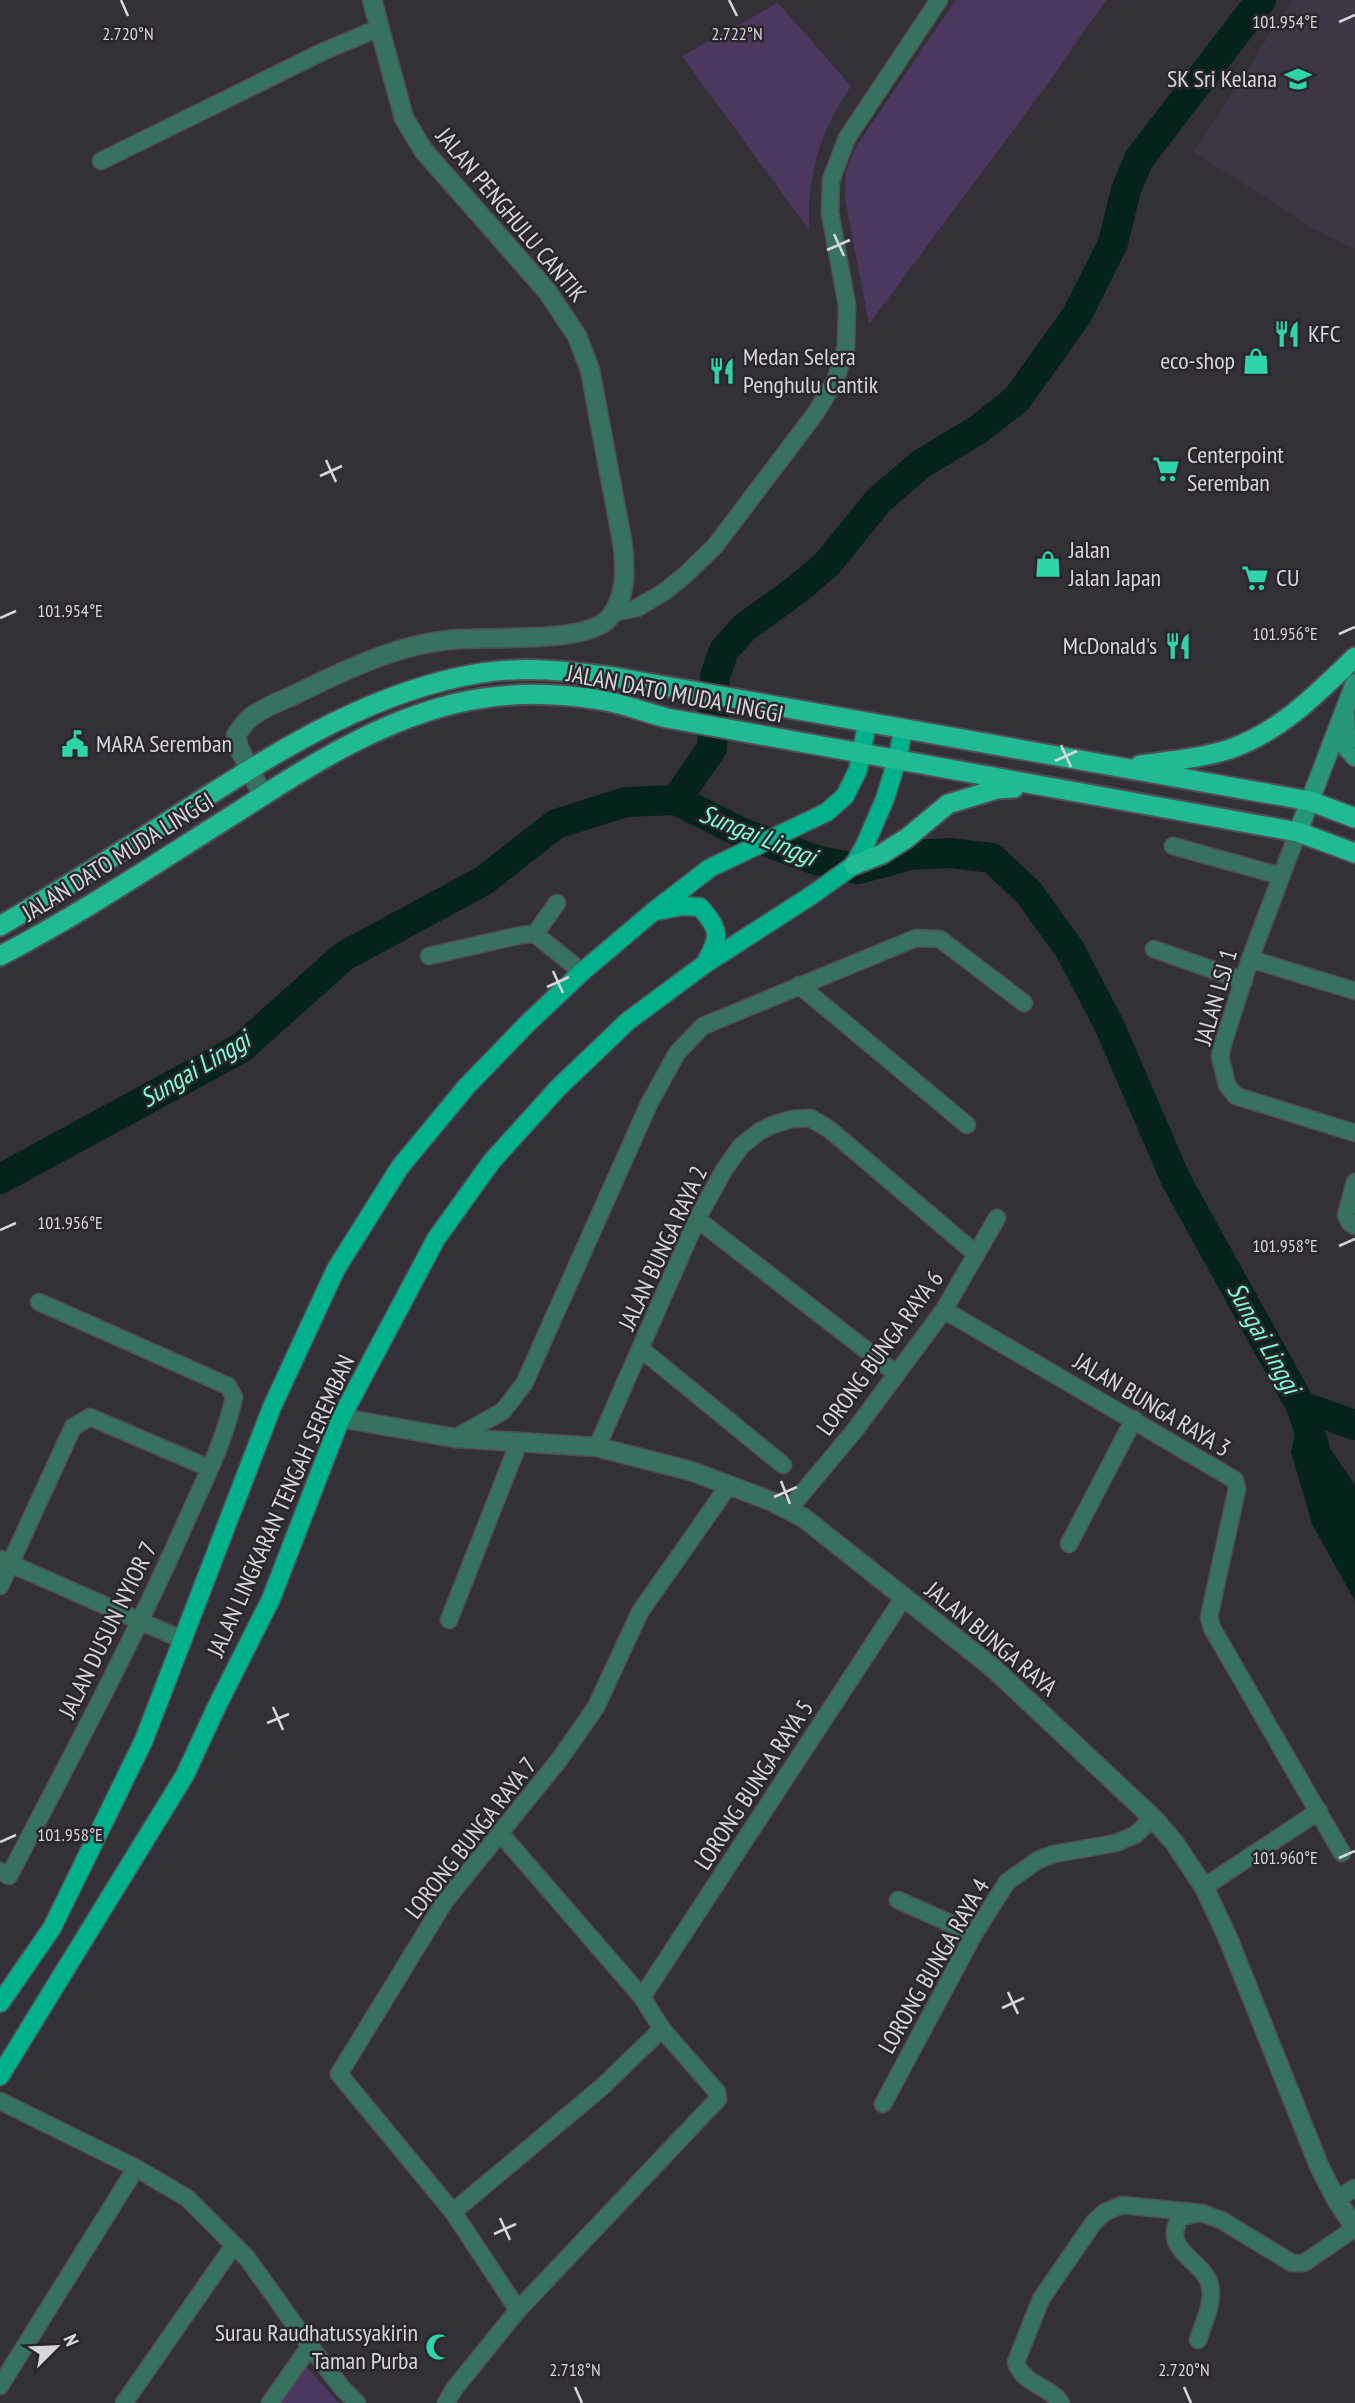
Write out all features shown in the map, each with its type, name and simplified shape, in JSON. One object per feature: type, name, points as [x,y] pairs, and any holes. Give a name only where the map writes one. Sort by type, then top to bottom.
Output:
[{"type":"highway","points":[[1125,767],[1231,749],[1273,728],[1309,702],[1355,657]]},
{"type":"highway","name":"JALAN DATO MUDA LINGGI","points":[[0,926],[310,733],[373,705],[439,682],[482,673],[568,671],[614,677],[1310,801],[1355,818]]},
{"type":"highway","name":"JALAN DATO MUDA LINGGI","points":[[0,956],[47,932],[262,796],[363,737],[404,720],[484,698],[525,695],[608,701],[667,718],[1298,832],[1355,853]]},
{"type":"highway","points":[[854,864],[899,843],[948,804],[997,789],[1047,788]]},
{"type":"main road","points":[[1298,832],[1355,683]]},
{"type":"main road","points":[[1345,710],[1347,748],[1355,757]]},
{"type":"main road","name":"JALAN LINGKARAN TENGAH SEREMBAN","points":[[0,2003],[52,1928],[144,1740],[272,1407],[336,1269],[400,1167],[467,1086],[582,972],[654,911],[710,868],[827,812],[845,796],[862,754],[867,724]]},
{"type":"main road","name":"JALAN LINGKARAN TENGAH SEREMBAN","points":[[0,2076],[185,1775],[271,1599],[341,1418],[436,1239],[492,1161],[558,1088],[628,1021],[705,964],[812,895],[854,864],[885,799],[903,730]]},
{"type":"main road","points":[[654,911],[683,906],[700,907],[717,931],[717,942],[705,964]]},
{"type":"street","name":"JALAN PENGHULU CANTIK","points":[[372,0],[404,118],[423,150],[547,291],[577,336],[590,370],[623,546],[626,574],[621,598],[612,613]]},
{"type":"street","points":[[262,796],[238,746],[236,735],[251,717],[376,658],[444,640],[479,636],[562,636],[592,630],[609,619],[612,613],[637,608],[664,592],[715,546],[815,414],[835,382],[846,347],[847,305],[830,213],[831,180],[847,138],[939,0]]},
{"type":"street","points":[[101,161],[322,52],[379,28]]},
{"type":"street","name":"JALAN LSJ 1","points":[[1298,832],[1250,959],[1220,1057],[1227,1085],[1236,1096],[1355,1133]]},
{"type":"street","points":[[1172,846],[1281,876]]},
{"type":"street","points":[[534,934],[557,904]]},
{"type":"street","points":[[429,956],[534,934],[582,972]]},
{"type":"street","points":[[455,1438],[503,1411],[524,1384],[649,1104],[677,1053],[703,1027],[916,938],[940,939],[1024,1003]]},
{"type":"street","points":[[1154,949],[1244,981]]},
{"type":"street","points":[[1250,959],[1355,992]]},
{"type":"street","points":[[799,985],[967,1125]]},
{"type":"street","name":"JALAN BUNGA RAYA 2","points":[[597,1447],[698,1219],[724,1170],[741,1146],[760,1131],[792,1119],[810,1118],[830,1129],[976,1254]]},
{"type":"street","points":[[1351,1221],[1355,1182]]},
{"type":"street","name":"LORONG BUNGA RAYA 6","points":[[789,1509],[855,1430],[944,1310],[997,1218]]},
{"type":"street","points":[[698,1219],[897,1374]]},
{"type":"street","name":"JALAN DUSUN NYIOR 7","points":[[5,1874],[141,1622],[209,1468],[231,1412],[234,1397],[228,1386],[39,1303]]},
{"type":"street","name":"JALAN BUNGA RAYA 3","points":[[944,1310],[1235,1480],[1237,1489],[1209,1617],[1212,1628],[1342,1853]]},
{"type":"street","points":[[641,1349],[783,1465]]},
{"type":"street","points":[[0,1586],[6,1561],[73,1427],[90,1417],[209,1468]]},
{"type":"street","name":"JALAN BUNGA RAYA","points":[[341,1418],[455,1438],[597,1447],[691,1471],[729,1485],[789,1509],[993,1668],[1153,1818],[1174,1842],[1205,1887],[1320,2168],[1355,2228]]},
{"type":"street","points":[[1069,1544],[1134,1419]]},
{"type":"street","points":[[449,1620],[519,1442]]},
{"type":"street","name":"LORONG BUNGA RAYA 7","points":[[518,2310],[453,2213],[339,2074],[445,1901],[559,1760],[596,1707],[640,1612],[729,1485]]},
{"type":"street","points":[[6,1561],[183,1640]]},
{"type":"street","name":"LORONG BUNGA RAYA 5","points":[[642,1997],[904,1597]]},
{"type":"street","points":[[1205,1887],[1319,1811]]},
{"type":"street","name":"LORONG BUNGA RAYA 4","points":[[883,2104],[974,1934],[1007,1882],[1038,1860],[1054,1854],[1116,1843],[1135,1835],[1153,1818]]},
{"type":"street","points":[[446,2403],[454,2389],[518,2310],[718,2099],[717,2092],[662,2029],[642,1997],[500,1833]]},
{"type":"street","points":[[898,1900],[974,1934]]},
{"type":"street","points":[[453,2213],[603,2086],[662,2029]]},
{"type":"street","points":[[0,2101],[136,2168],[187,2198],[247,2258],[310,2346],[357,2403]]},
{"type":"street","points":[[0,2386],[136,2168]]},
{"type":"street","points":[[1336,2199],[1355,2188]]},
{"type":"street","points":[[1061,2403],[1057,2397],[1026,2378],[1019,2371],[1016,2362],[1041,2299],[1094,2222],[1105,2212],[1122,2205],[1202,2213],[1221,2220],[1292,2263],[1304,2263],[1355,2228]]},
{"type":"street","points":[[1198,2340],[1211,2299],[1210,2284],[1206,2276],[1184,2255],[1175,2240],[1175,2225],[1181,2217],[1202,2213]]},
{"type":"street","points":[[124,2403],[234,2245]]},
{"type":"street","points":[[270,2403],[310,2346]]},
{"type":"shaded area","points":[[956,0],[1106,0],[1054,75],[869,324],[845,198],[846,170],[857,145]]},
{"type":"shaded area","name":"SK Sri Kelana","points":[[1292,0],[1355,0],[1355,249],[1314,229],[1194,152]]},
{"type":"shaded area","points":[[778,3],[851,86],[831,119],[818,154],[810,191],[809,230],[682,56]]},
{"type":"shaded area","points":[[1301,1406],[1355,1485],[1355,1601],[1312,1524],[1291,1452]]},
{"type":"shaded area","points":[[305,2365],[339,2403],[279,2403]]},
{"type":"waterway","points":[[676,800],[712,748],[715,676],[724,650],[745,627],[827,564],[878,501],[921,464],[979,429],[1017,399],[1077,315],[1113,243],[1126,190],[1139,159],[1261,0]]},
{"type":"waterway","name":"Sungai Linggi","points":[[0,1179],[241,1048],[344,956],[483,881],[556,824],[626,802],[676,800],[738,831],[816,860],[858,869],[911,855],[950,853],[992,858],[1029,893],[1070,950],[1110,1027],[1176,1180],[1301,1406],[1314,1445]]},
{"type":"waterway","points":[[1301,1406],[1355,1425]]},
{"type":"place","name":"SK Sri Kelana","points":[[1298,79]]},
{"type":"place","name":"KFC","points":[[1287,334]]},
{"type":"place","name":"eco-shop","points":[[1256,361]]},
{"type":"place","name":"Medan Selera Penghulu Cantik","points":[[722,371]]},
{"type":"place","name":"Centerpoint Seremban","points":[[1166,469]]},
{"type":"place","name":"Jalan Jalan Japan","points":[[1048,564]]},
{"type":"place","name":"CU","points":[[1255,578]]},
{"type":"place","name":"McDonald's","points":[[1178,646]]},
{"type":"place","name":"MARA Seremban","points":[[75,744]]},
{"type":"place","name":"Surau Raudhatussyakirin Taman Purba","points":[[439,2347]]}]
